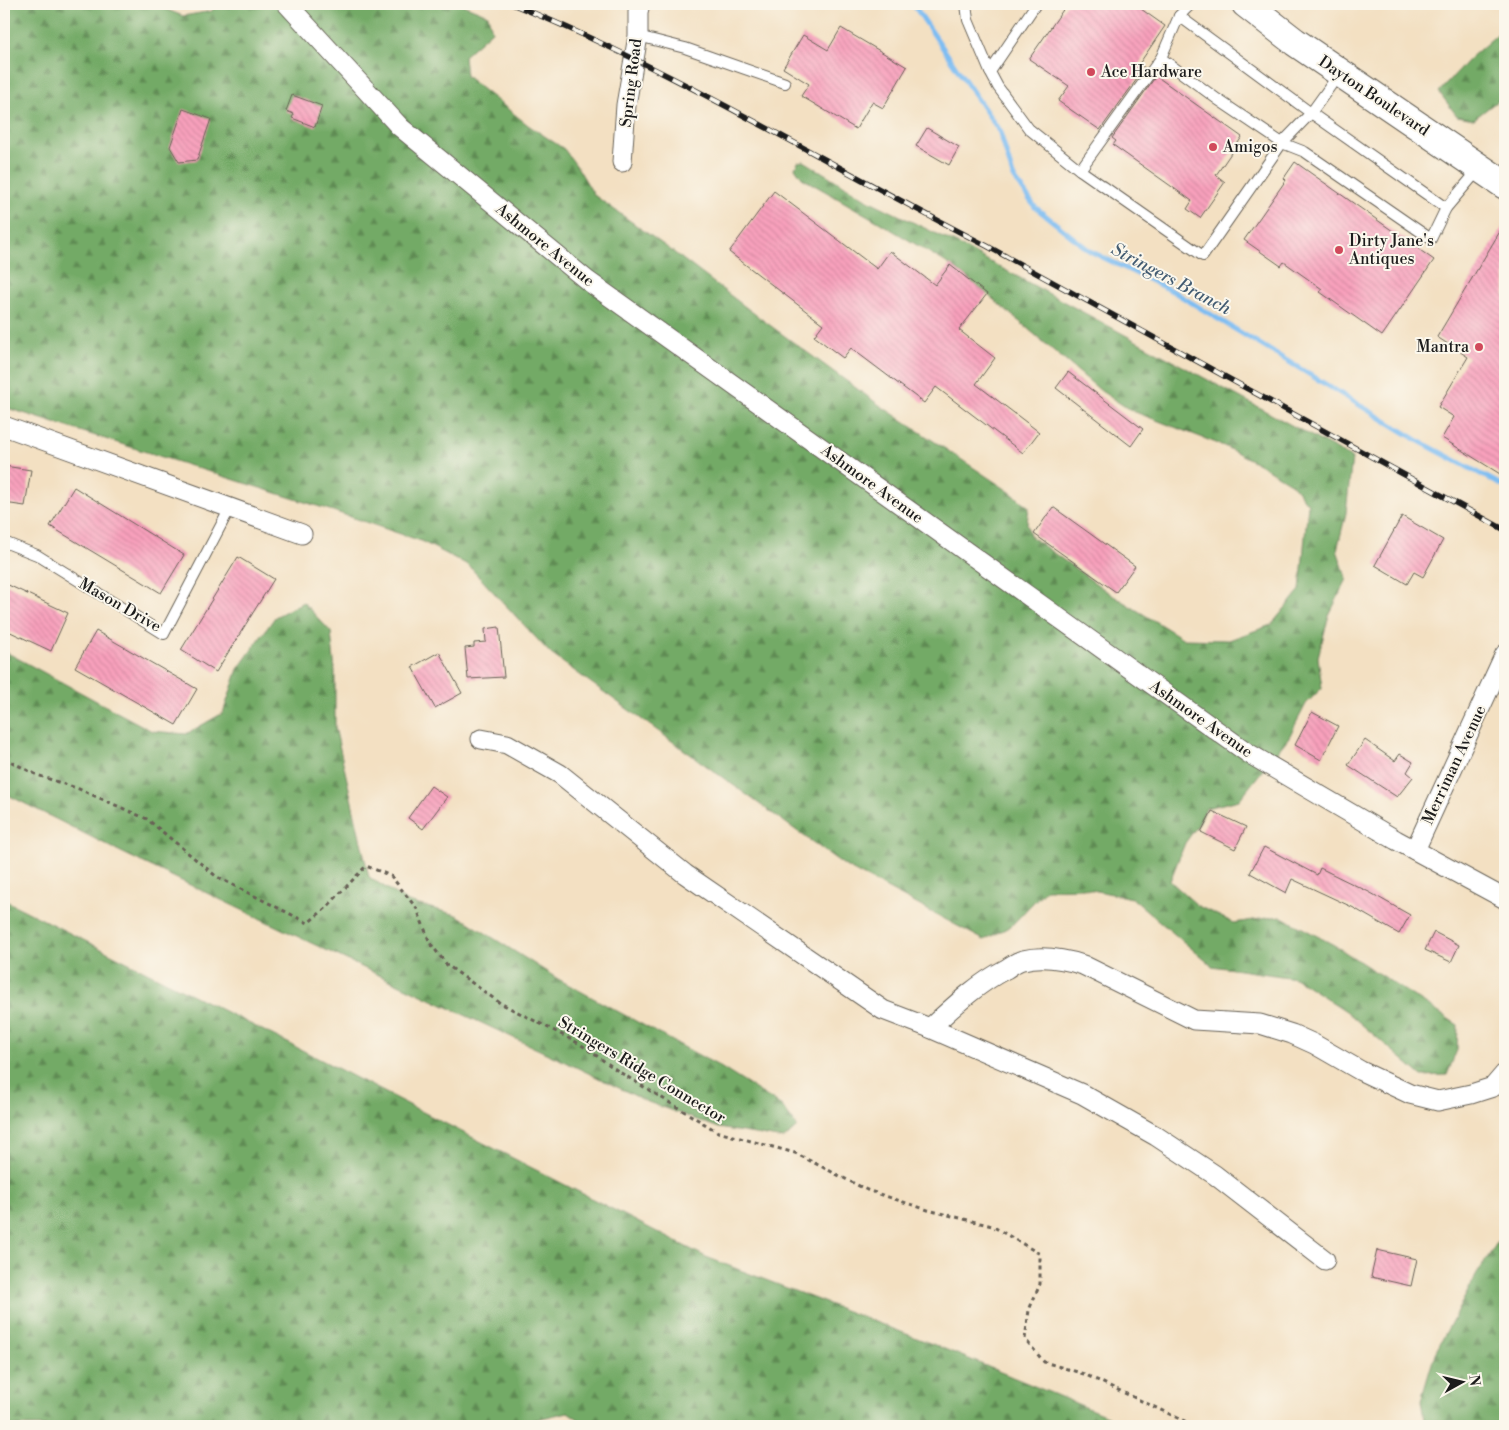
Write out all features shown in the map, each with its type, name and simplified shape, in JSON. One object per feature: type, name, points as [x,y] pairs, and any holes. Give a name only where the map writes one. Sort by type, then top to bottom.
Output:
[{"type":"main road","name":"Dayton Boulevard","points":[[1246,4],[1295,42],[1505,185]]},
{"type":"street","name":"Ashmore Avenue","points":[[287,4],[400,127],[588,281],[1248,752],[1415,850],[1505,899]]},
{"type":"street","name":"Spring Road","points":[[622,162],[626,105],[638,36],[640,4]]},
{"type":"street","points":[[4,426],[302,534]]},
{"type":"street","name":"Merriman Avenue","points":[[1415,850],[1505,654]]},
{"type":"street","points":[[481,739],[507,744],[560,774],[685,874],[883,1010],[930,1028],[1082,1094],[1156,1136],[1215,1175],[1325,1260]]},
{"type":"street","points":[[930,1028],[963,997],[996,974],[1021,960],[1043,958],[1065,960],[1083,965],[1194,1020],[1260,1024],[1292,1034],[1410,1094],[1438,1101],[1493,1087],[1505,1073]]},
{"type":"lane","points":[[966,4],[968,20],[990,72],[998,88],[1028,129],[1080,170],[1203,256],[1282,143],[1311,113],[1340,73]]},
{"type":"lane","points":[[990,72],[1036,4]]},
{"type":"lane","points":[[1080,170],[1161,58],[1179,16],[1191,4]]},
{"type":"lane","points":[[1179,16],[1311,113],[1446,208]]},
{"type":"lane","points":[[638,36],[685,48],[785,83]]},
{"type":"lane","points":[[1161,58],[1282,143],[1304,152],[1431,239],[1446,208],[1480,168]]},
{"type":"lane","name":"Mason Drive","points":[[4,542],[37,556],[164,634],[230,508]]},
{"type":"path","name":"Stringers Ridge Connector","points":[[4,758],[37,775],[79,789],[147,819],[217,876],[308,923],[328,907],[366,866],[391,876],[417,910],[430,943],[447,965],[500,1003],[580,1044],[621,1073],[718,1132],[795,1153],[867,1190],[928,1210],[992,1226],[1040,1254],[1040,1284],[1029,1310],[1025,1339],[1044,1362],[1084,1374],[1195,1426]]},
{"type":"path","points":[[4,1210],[4,1244]]},
{"type":"green space","points":[[4,4],[152,4],[183,16],[212,11],[216,4],[461,4],[488,15],[492,31],[464,56],[466,76],[528,125],[564,149],[594,195],[878,404],[1010,492],[1029,507],[1027,523],[1030,536],[1112,595],[1184,639],[1229,640],[1271,625],[1300,590],[1308,504],[1292,484],[1224,446],[1130,410],[1101,391],[950,265],[802,178],[795,168],[798,162],[804,161],[866,199],[961,246],[1352,458],[1346,513],[1337,550],[1347,579],[1329,615],[1318,657],[1322,688],[1306,704],[1289,737],[1239,800],[1206,808],[1198,825],[1185,843],[1170,881],[1198,906],[1234,923],[1280,916],[1334,945],[1458,1025],[1457,1050],[1447,1075],[1422,1076],[1346,1011],[1295,978],[1212,966],[1132,898],[1082,888],[1046,889],[1011,926],[984,940],[847,867],[551,654],[468,565],[421,541],[333,511],[4,407]]},
{"type":"green space","points":[[1505,13],[1505,95],[1474,119],[1457,116],[1439,92],[1469,59],[1501,31]]},
{"type":"green space","points":[[303,602],[331,632],[335,671],[335,727],[369,877],[408,902],[457,915],[558,979],[717,1065],[782,1106],[797,1127],[784,1139],[719,1128],[648,1102],[123,853],[4,793],[4,651],[152,731],[186,734],[223,713],[238,669],[275,617]]},
{"type":"green space","points":[[4,900],[706,1257],[935,1345],[1131,1426],[588,1426],[568,1412],[521,1423],[518,1426],[4,1426]]},
{"type":"green space","points":[[1505,1233],[1505,1426],[1425,1426],[1421,1400],[1435,1353],[1477,1274]]},
{"type":"building","name":"Ace Hardware","points":[[1067,4],[1134,4],[1165,26],[1139,64],[1145,68],[1100,130],[1058,101],[1069,86],[1029,59]]},
{"type":"building","points":[[841,28],[907,67],[883,108],[872,102],[856,129],[801,96],[809,84],[783,68],[803,35],[828,50]]},
{"type":"building","points":[[1156,76],[1242,137],[1216,175],[1225,182],[1200,218],[1187,209],[1192,201],[1113,145],[1116,141],[1112,138]]},
{"type":"building","points":[[292,95],[322,106],[315,127],[292,118],[294,114],[286,111]]},
{"type":"building","points":[[183,109],[211,119],[197,160],[179,162],[170,147]]},
{"type":"building","points":[[927,128],[959,147],[949,165],[916,146]]},
{"type":"building","name":"Dirty Jane's Antiques","points":[[1295,162],[1434,260],[1382,336],[1320,292],[1322,289],[1284,262],[1281,266],[1244,240],[1286,180],[1284,178]]},
{"type":"building","points":[[774,191],[877,269],[890,251],[935,285],[950,265],[987,294],[959,330],[995,358],[976,384],[1039,432],[1023,453],[936,387],[924,403],[851,348],[843,358],[814,336],[823,324],[729,252]]},
{"type":"building","name":"Mantra","points":[[1505,223],[1505,477],[1442,438],[1454,417],[1438,407],[1468,357],[1437,337]]},
{"type":"building","points":[[1068,372],[1143,429],[1131,446],[1056,388]]},
{"type":"building","points":[[4,466],[31,470],[25,506],[4,503]]},
{"type":"building","points":[[74,487],[184,555],[161,593],[50,526]]},
{"type":"building","points":[[1053,507],[1135,566],[1116,592],[1034,534]]},
{"type":"building","points":[[1402,516],[1443,540],[1423,577],[1414,572],[1407,584],[1375,565]]},
{"type":"building","points":[[238,557],[274,579],[216,672],[181,650]]},
{"type":"building","points":[[4,583],[68,613],[51,651],[4,629]]},
{"type":"building","points":[[499,627],[504,677],[468,679],[465,648],[474,647],[474,643],[486,642],[485,629]]},
{"type":"building","points":[[96,631],[197,689],[176,725],[75,667]]},
{"type":"building","points":[[439,652],[462,693],[435,708],[412,667]]},
{"type":"building","points":[[1312,712],[1338,726],[1321,760],[1295,745]]},
{"type":"building","points":[[1365,740],[1395,761],[1400,754],[1413,762],[1407,772],[1413,777],[1397,797],[1348,765]]},
{"type":"building","points":[[431,786],[447,797],[423,829],[408,818]]},
{"type":"building","points":[[1212,811],[1246,827],[1235,849],[1201,832]]},
{"type":"building","points":[[1264,847],[1317,875],[1320,868],[1410,915],[1399,934],[1352,907],[1292,879],[1286,893],[1250,873]]},
{"type":"building","points":[[1434,932],[1459,945],[1451,962],[1425,950]]},
{"type":"building","points":[[1377,1250],[1417,1259],[1411,1286],[1371,1277]]},
{"type":"waterway","name":"Stringers Branch","points":[[913,4],[1000,132],[1013,176],[1035,207],[1090,251],[1174,292],[1417,440],[1505,487]]},
{"type":"railway","points":[[512,4],[573,30],[752,120],[987,246],[1505,530]]},
{"type":"place","name":"Ace Hardware","points":[[1091,72]]},
{"type":"place","name":"Amigos","points":[[1213,147]]},
{"type":"place","name":"Dirty Jane's Antiques","points":[[1339,250]]},
{"type":"place","name":"Mantra","points":[[1479,347]]}]
